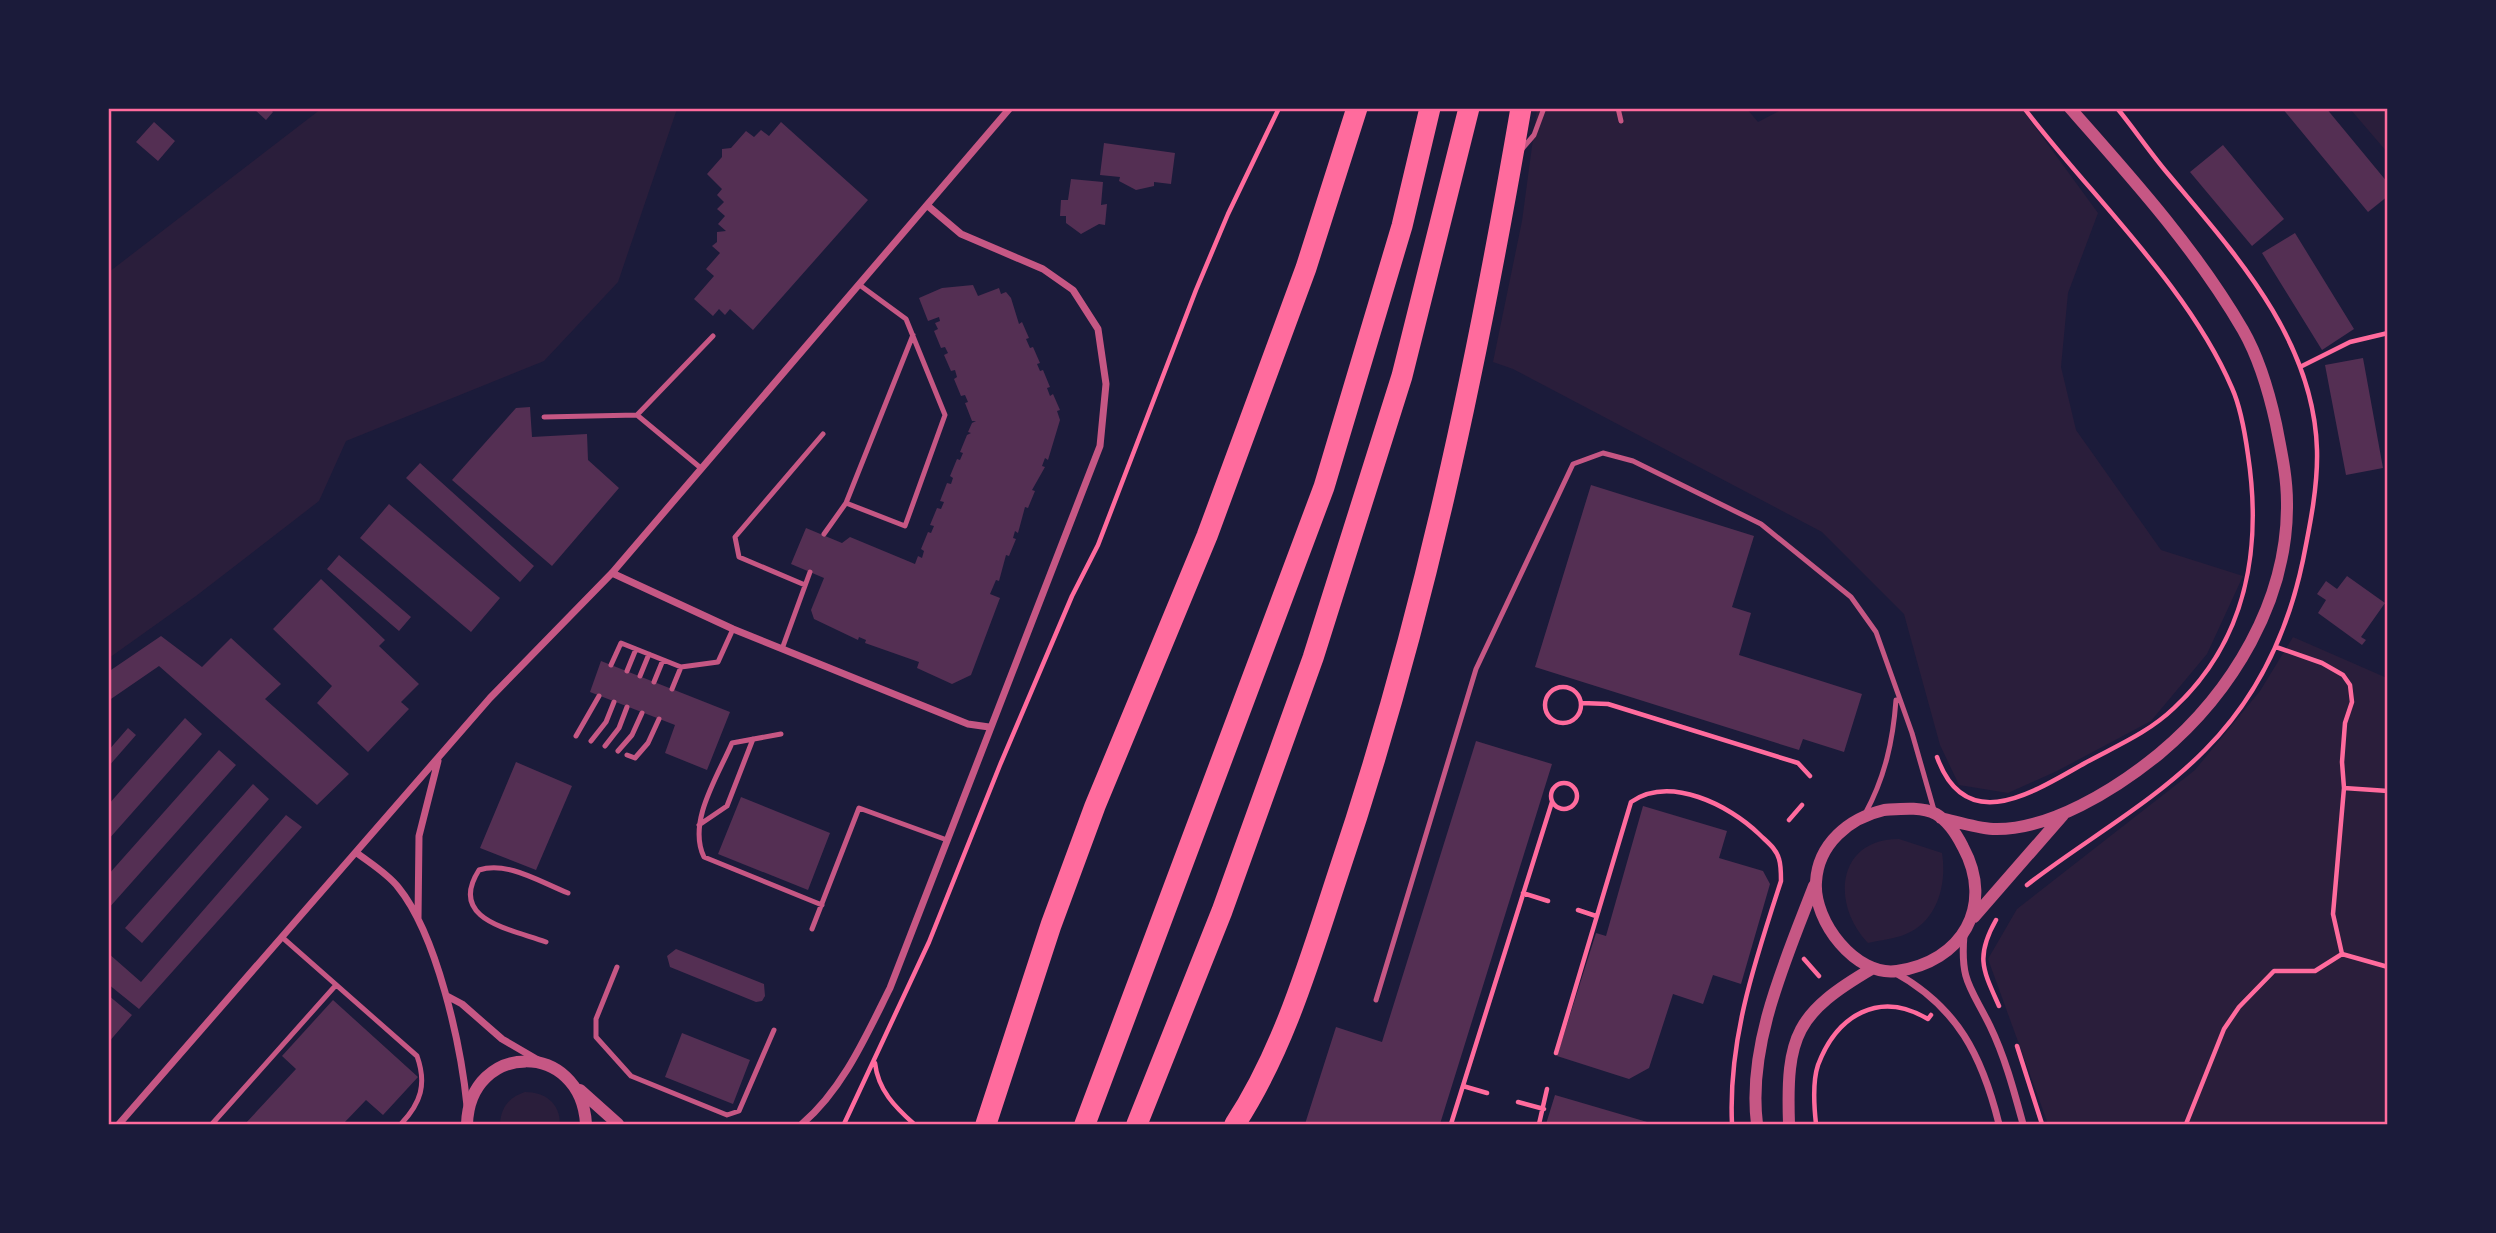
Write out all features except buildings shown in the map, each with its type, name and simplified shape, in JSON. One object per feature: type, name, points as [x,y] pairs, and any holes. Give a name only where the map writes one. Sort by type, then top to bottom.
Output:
[{"type":"highway","points":[[986,1125],[1016,1030],[1095,806],[1207,536],[1306,268],[1357,108]]},
{"type":"highway","points":[[1085,1125],[1324,487],[1402,226],[1430,108]]},
{"type":"highway","points":[[1137,1125],[1252,832],[1313,658],[1402,376],[1469,108]]},
{"type":"highway","points":[[1235,1125],[1264,1071],[1324,919],[1352,834],[1413,625],[1457,451],[1521,108]]},
{"type":"highway","points":[[1003,1125],[1005,1084],[1016,1030]]},
{"type":"street","points":[[119,1125],[490,698],[612,573],[861,286],[1010,108]]},
{"type":"street","points":[[1757,1125],[1756,1098],[1764,1033],[1789,952],[1831,843],[1840,831],[1865,814],[1903,809],[1992,829],[2025,827],[2063,815],[2146,764],[2190,728],[2226,684],[2250,643],[2267,603],[2284,537],[2287,503],[2282,454],[2268,389],[2244,331],[2193,255],[2134,180],[2070,108]]},
{"type":"street","points":[[802,1125],[829,1095],[858,1052],[890,988],[1100,446],[1106,384],[1098,329],[1073,290],[1043,269],[961,234],[928,206]]},
{"type":"street","points":[[612,573],[733,629],[968,724],[989,727]]},
{"type":"street","points":[[418,923],[419,836],[439,758]]},
{"type":"street","points":[[1894,972],[1923,966],[1947,953],[2063,815]]},
{"type":"street","points":[[1938,816],[1961,841],[1973,870],[1975,904],[1972,920]]},
{"type":"street","points":[[357,853],[398,886],[418,923],[447,996],[462,1066],[467,1125]]},
{"type":"street","points":[[1815,883],[1821,911],[1835,936],[1852,954],[1874,968],[1894,972],[1920,986],[1941,1003],[1970,1043],[1992,1098],[1999,1125]]},
{"type":"street","points":[[1964,935],[1961,962],[1966,985],[1990,1027],[2013,1086],[2023,1125]]},
{"type":"street","points":[[1789,1125],[1792,1052],[1806,1018],[1831,993],[1874,968]]},
{"type":"street","points":[[447,996],[462,1004],[502,1039],[546,1064],[574,1085],[618,1125]]},
{"type":"street","points":[[467,1110],[472,1094],[496,1069],[520,1062],[546,1064]]},
{"type":"street","points":[[574,1085],[581,1097],[586,1125]]},
{"type":"lane","points":[[1511,162],[1534,135],[1544,108]]},
{"type":"lane","points":[[1618,108],[1621,121]]},
{"type":"lane","points":[[846,503],[905,526],[945,415],[906,319],[861,286]]},
{"type":"lane","points":[[824,534],[846,503],[913,335]]},
{"type":"lane","points":[[637,415],[713,336]]},
{"type":"lane","points":[[544,417],[637,415],[702,469]]},
{"type":"lane","points":[[805,585],[739,557],[735,537],[823,434]]},
{"type":"lane","points":[[1376,1000],[1476,669],[1573,464],[1603,453],[1633,461],[1761,524],[1851,597],[1876,632],[1938,816]]},
{"type":"lane","points":[[782,649],[810,572]]},
{"type":"lane","points":[[611,665],[621,643],[681,667],[718,662],[733,629]]},
{"type":"lane","points":[[627,671],[636,649]]},
{"type":"lane","points":[[640,676],[649,654]]},
{"type":"lane","points":[[654,682],[663,660]]},
{"type":"lane","points":[[673,689],[681,667]]},
{"type":"lane","points":[[576,736],[598,696]]},
{"type":"lane","points":[[1865,814],[1880,786],[1893,739],[1897,697]]},
{"type":"lane","points":[[591,741],[606,722],[614,702]]},
{"type":"lane","points":[[605,747],[620,728],[627,707]]},
{"type":"lane","points":[[618,751],[632,735],[642,713]]},
{"type":"lane","points":[[627,755],[635,758],[648,743],[659,719]]},
{"type":"lane","points":[[781,734],[732,743],[698,825],[697,844],[704,857],[822,905]]},
{"type":"lane","points":[[698,825],[727,806],[753,739]]},
{"type":"lane","points":[[812,929],[859,808],[947,841]]},
{"type":"lane","points":[[546,942],[486,920],[474,910],[468,897],[471,883],[479,870],[492,866],[505,868],[568,893]]},
{"type":"lane","points":[[283,938],[417,1056],[424,1075],[421,1095],[401,1125]]},
{"type":"lane","points":[[617,967],[596,1019],[596,1037],[631,1076],[727,1115],[739,1111],[774,1030]]},
{"type":"lane","points":[[212,1125],[336,985]]},
{"type":"path","points":[[844,1125],[929,942],[1072,596],[1098,545],[1228,214],[1279,108]]},
{"type":"path","points":[[1937,757],[1946,780],[1957,793],[1997,802],[2025,797],[2119,747],[2158,722],[2191,690],[2208,667],[2234,618],[2251,565],[2251,477],[2233,389],[2206,337],[2171,288],[2024,108]]},
{"type":"path","points":[[2024,887],[2169,781],[2204,751],[2233,718],[2276,647],[2302,561],[2317,451],[2314,421],[2300,368],[2275,312],[2246,270],[2117,108]]},
{"type":"path","points":[[2300,368],[2350,342],[2388,333]]},
{"type":"path","points":[[2276,647],[2322,663],[2343,676],[2350,685],[2352,702],[2345,723],[2342,762],[2344,788],[2333,914],[2342,954]]},
{"type":"path","points":[[1565,687],[1574,690],[1582,703],[1578,716],[1566,723],[1550,718],[1545,702],[1549,694],[1565,687]]},
{"type":"path","points":[[1582,703],[1608,704],[1798,762],[1810,776]]},
{"type":"path","points":[[1451,1125],[1552,802],[1550,794],[1557,784],[1569,783],[1577,792],[1571,807],[1559,809],[1552,802]]},
{"type":"path","points":[[2344,788],[2388,791]]},
{"type":"path","points":[[1556,1053],[1631,802],[1644,793],[1671,791],[1721,805],[1739,815],[1773,846],[1780,860],[1781,881],[1738,1023],[1733,1055],[1732,1125]]},
{"type":"path","points":[[1789,820],[1802,805]]},
{"type":"path","points":[[1523,894],[1548,901]]},
{"type":"path","points":[[1578,910],[1596,916]]},
{"type":"path","points":[[1990,931],[2002,912]]},
{"type":"path","points":[[2186,1125],[2224,1029],[2239,1007],[2274,971],[2315,971],[2342,954],[2388,967]]},
{"type":"path","points":[[1802,957],[1819,976]]},
{"type":"path","points":[[1816,1125],[1814,1100],[1818,1067],[1832,1037],[1846,1021],[1879,1005],[1913,1010],[1928,1019],[1933,1013]]},
{"type":"path","points":[[875,1062],[877,1078],[894,1107],[914,1125]]},
{"type":"path","points":[[1463,1086],[1487,1093]]},
{"type":"path","points":[[1539,1125],[1547,1089]]},
{"type":"path","points":[[1518,1102],[1544,1109]]},
{"type":"shaded area","points":[[321,109],[677,109],[618,282],[544,361],[346,441],[319,501],[196,596],[109,658],[109,272]]},
{"type":"shaded area","points":[[1537,109],[1747,109],[1758,122],[1783,109],[2022,109],[2098,213],[2068,293],[2061,367],[2076,430],[2161,550],[2243,576],[2207,654],[2151,721],[2057,771],[2008,793],[1959,785],[1940,745],[1904,614],[1822,532],[1513,369],[1493,362],[1522,221]]},
{"type":"shaded area","points":[[2387,109],[2387,152],[2351,110]]},
{"type":"shaded area","points":[[2293,637],[2387,678],[2387,1124],[2048,1124],[1988,959],[2017,909],[2195,770],[2260,691]]},
{"type":"shaded area","points":[[1899,839],[1942,853],[1943,876],[1938,900],[1933,911],[1917,928],[1902,936],[1868,943],[1856,928],[1848,911],[1846,877],[1852,862],[1862,850],[1878,842]]},
{"type":"shaded area","points":[[525,1092],[539,1094],[550,1100],[557,1110],[560,1124],[500,1124],[507,1104]]}]
